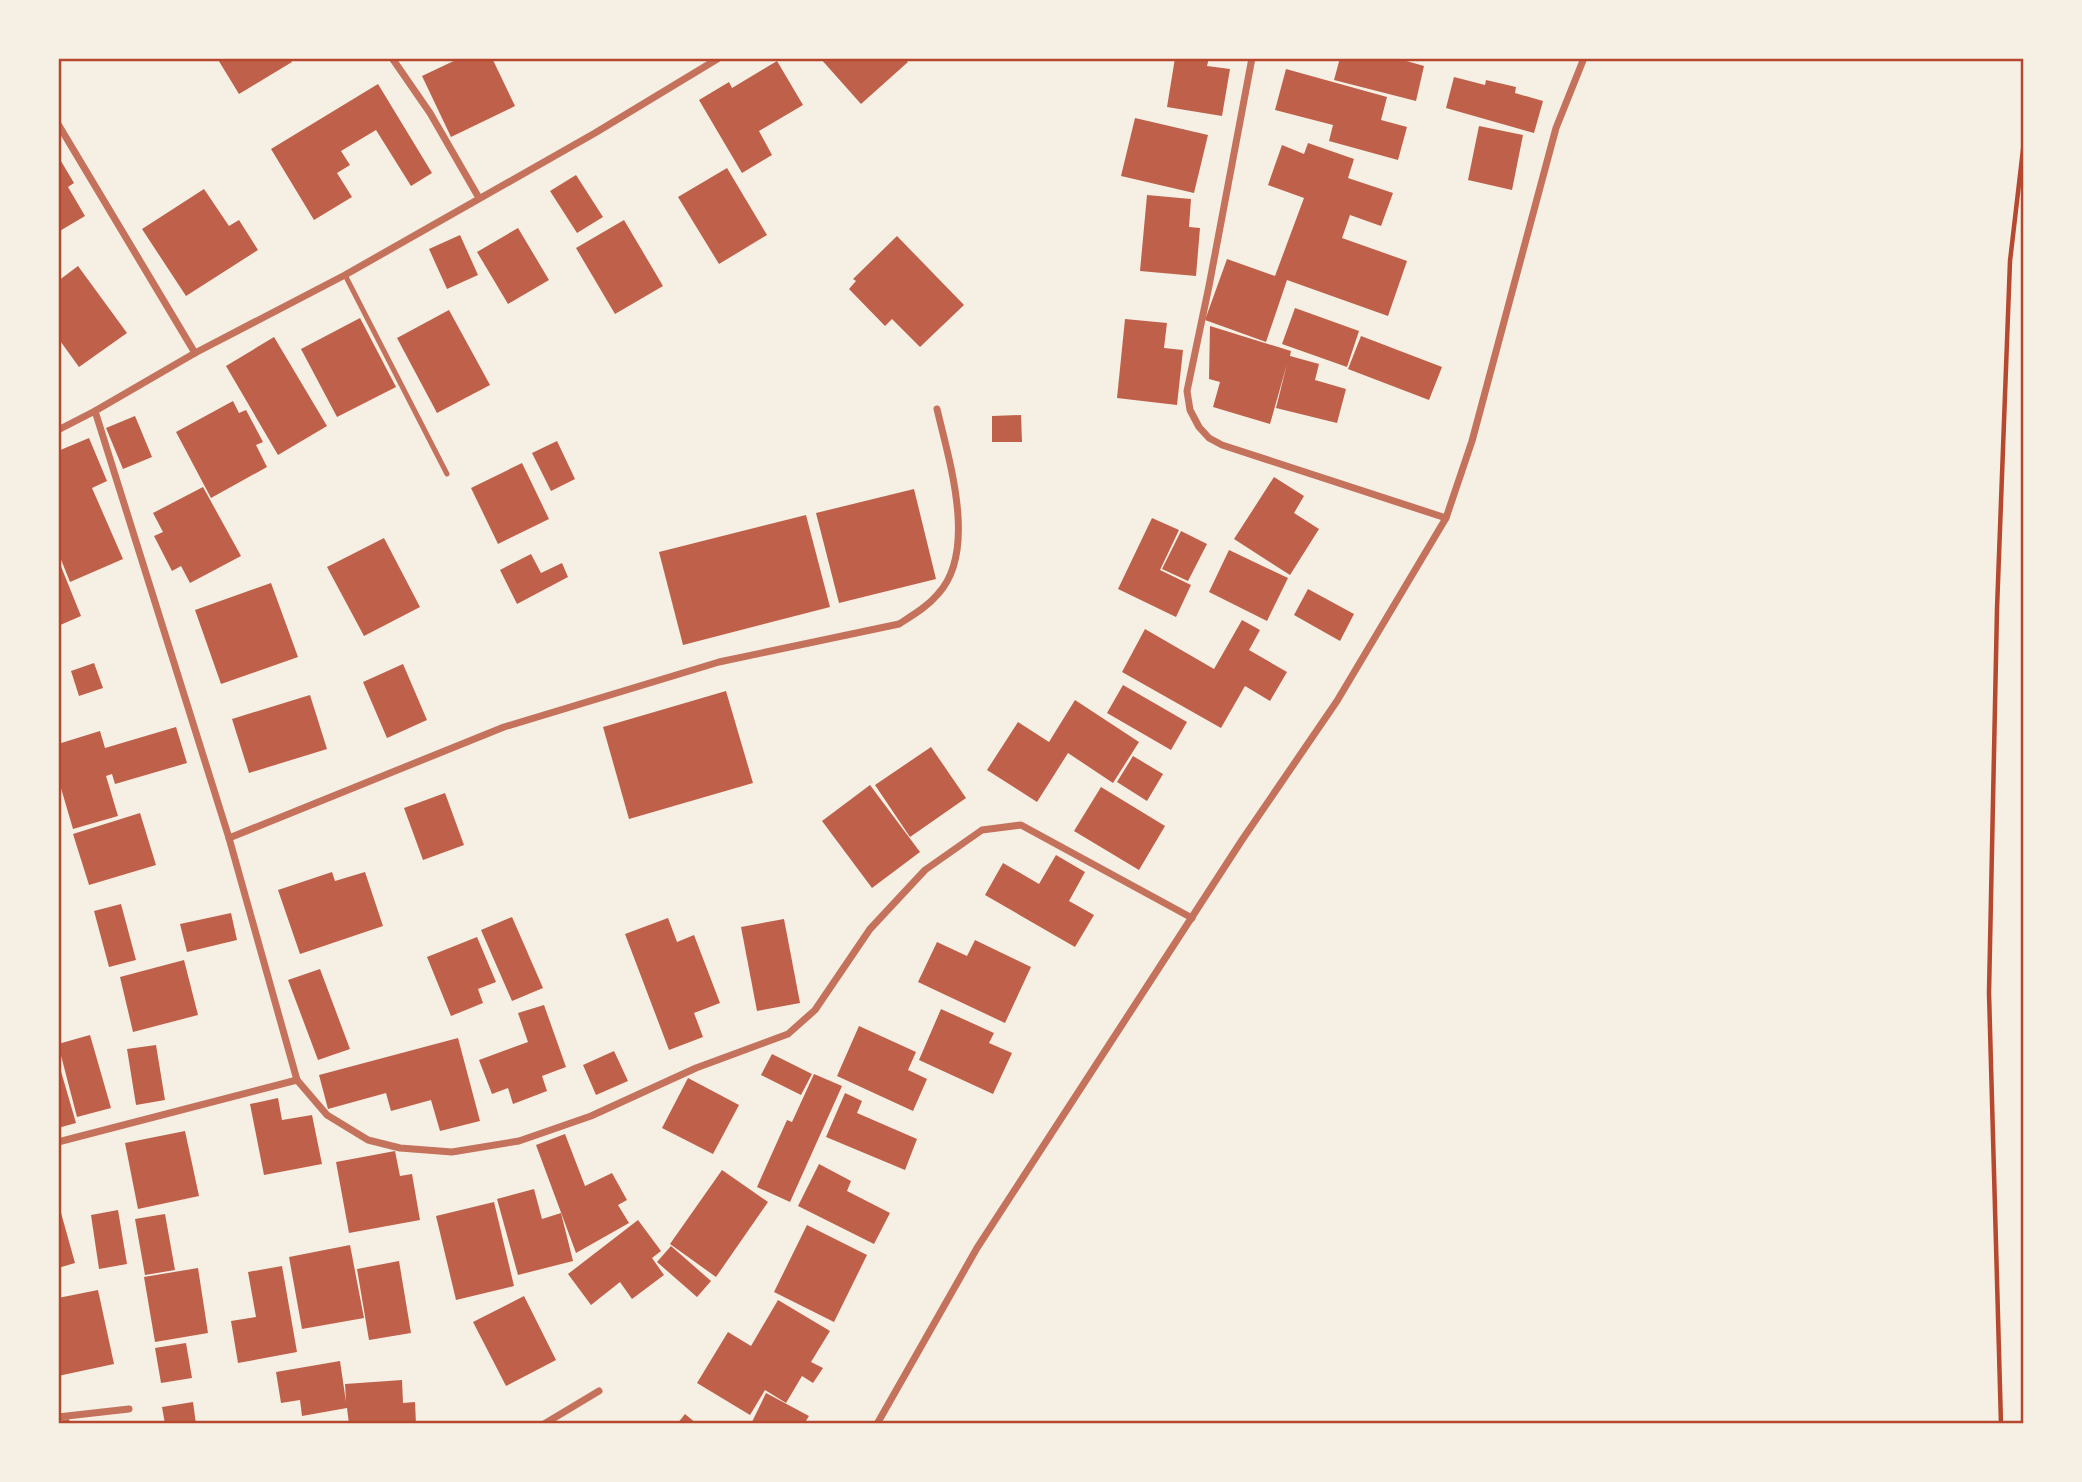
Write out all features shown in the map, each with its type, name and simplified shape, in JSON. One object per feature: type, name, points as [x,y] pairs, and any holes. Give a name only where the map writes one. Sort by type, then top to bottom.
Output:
[{"type":"street","points":[[392,58],[430,113],[480,198]]},
{"type":"street","points":[[58,430],[195,353],[345,275],[596,133],[719,58]]},
{"type":"street","points":[[1252,58],[1187,391],[1190,410],[1209,438],[1222,445],[1446,518]]},
{"type":"street","points":[[877,1424],[977,1248],[1242,840],[1337,701],[1446,518],[1472,441],[1556,128],[1584,58]]},
{"type":"street","points":[[58,124],[195,353]]},
{"type":"street","points":[[229,838],[504,727],[719,662],[899,624],[940,593],[957,560],[959,525],[953,475],[937,410]]},
{"type":"street","points":[[95,411],[229,838],[297,1080],[327,1115],[368,1140],[400,1148],[452,1152],[519,1141],[591,1116],[696,1068],[788,1034],[815,1010],[870,929],[925,870],[982,830],[1021,825],[1192,918]]},
{"type":"street","points":[[58,1142],[297,1080]]},
{"type":"street","points":[[544,1424],[599,1391]]},
{"type":"street","points":[[58,1417],[129,1409]]},
{"type":"lane","points":[[345,275],[446,474]]},
{"type":"path","points":[[2001,1424],[1989,993],[1997,595],[2010,261],[2024,141]]},
{"type":"building","points":[[217,58],[290,58],[292,62],[239,94]]},
{"type":"building","points":[[460,58],[492,58],[515,106],[451,137],[422,76]]},
{"type":"building","points":[[820,58],[904,58],[908,62],[861,104]]},
{"type":"building","points":[[1175,58],[1209,58],[1207,66],[1230,69],[1222,116],[1167,107]]},
{"type":"building","points":[[1340,58],[1396,58],[1424,66],[1416,101],[1334,80]]},
{"type":"building","points":[[777,61],[803,105],[759,131],[772,155],[742,173],[699,100],[729,82],[732,88]]},
{"type":"building","points":[[1286,69],[1387,97],[1381,120],[1407,127],[1398,160],[1329,141],[1333,125],[1275,110]]},
{"type":"building","points":[[1454,77],[1485,85],[1486,80],[1516,87],[1515,93],[1543,101],[1534,133],[1446,108]]},
{"type":"building","points":[[378,84],[432,173],[411,186],[376,130],[341,151],[350,165],[337,173],[352,197],[314,220],[271,149]]},
{"type":"building","points":[[1135,118],[1208,135],[1194,193],[1121,176]]},
{"type":"building","points":[[1479,126],[1523,135],[1512,190],[1468,180]]},
{"type":"building","points":[[1308,143],[1354,159],[1348,178],[1393,193],[1381,226],[1350,215],[1342,238],[1407,261],[1388,316],[1287,280],[1266,342],[1205,320],[1227,259],[1275,276],[1304,198],[1268,185],[1282,145],[1304,154]]},
{"type":"building","points":[[58,156],[74,183],[68,187],[85,216],[58,232]]},
{"type":"building","points":[[727,168],[767,235],[719,264],[678,197]]},
{"type":"building","points":[[576,175],[603,217],[577,233],[550,191]]},
{"type":"building","points":[[204,189],[229,226],[239,220],[258,250],[186,296],[142,229]]},
{"type":"building","points":[[1147,195],[1191,199],[1189,227],[1200,228],[1196,276],[1140,271]]},
{"type":"building","points":[[624,220],[663,286],[615,314],[576,248]]},
{"type":"building","points":[[518,228],[549,280],[508,304],[477,252]]},
{"type":"building","points":[[460,235],[478,275],[447,289],[429,249]]},
{"type":"building","points":[[897,236],[964,305],[920,347],[892,319],[885,326],[849,289],[856,281],[853,279]]},
{"type":"building","points":[[78,266],[127,333],[79,367],[58,338],[58,281]]},
{"type":"building","points":[[1295,308],[1359,331],[1347,367],[1282,344]]},
{"type":"building","points":[[449,310],[490,385],[437,413],[397,338]]},
{"type":"building","points":[[360,318],[396,387],[337,417],[301,349]]},
{"type":"building","points":[[1125,319],[1167,323],[1164,348],[1183,350],[1177,405],[1117,398]]},
{"type":"building","points":[[1210,326],[1291,351],[1290,356],[1319,364],[1315,380],[1346,389],[1337,423],[1276,408],[1287,364],[1270,424],[1213,407],[1220,382],[1209,379]]},
{"type":"building","points":[[1361,336],[1442,367],[1429,400],[1348,369]]},
{"type":"building","points":[[274,337],[327,426],[278,455],[226,366]]},
{"type":"building","points":[[233,401],[239,413],[246,410],[263,442],[256,445],[267,467],[211,498],[176,432]]},
{"type":"building","points":[[1021,415],[1022,442],[992,442],[992,416]]},
{"type":"building","points":[[135,416],[152,457],[123,469],[106,428]]},
{"type":"building","points":[[89,438],[107,481],[92,488],[123,559],[70,582],[58,552],[58,451]]},
{"type":"building","points":[[557,441],[575,479],[551,491],[532,453]]},
{"type":"building","points":[[522,463],[549,519],[498,544],[471,488]]},
{"type":"building","points":[[1274,477],[1304,496],[1294,513],[1319,529],[1290,575],[1234,539]]},
{"type":"building","points":[[203,487],[241,556],[190,583],[181,566],[172,571],[154,536],[163,532],[153,513]]},
{"type":"building","points":[[914,489],[936,579],[839,603],[816,513]]},
{"type":"building","points":[[806,515],[830,607],[683,645],[659,552]]},
{"type":"building","points":[[1152,518],[1179,530],[1160,570],[1191,585],[1176,617],[1118,589]]},
{"type":"building","points":[[1181,531],[1207,544],[1188,581],[1162,569]]},
{"type":"building","points":[[384,538],[420,607],[364,636],[327,567]]},
{"type":"building","points":[[1229,550],[1288,578],[1267,621],[1209,592]]},
{"type":"building","points":[[531,554],[541,573],[562,563],[568,577],[517,604],[500,570]]},
{"type":"building","points":[[58,559],[81,616],[58,626]]},
{"type":"building","points":[[271,583],[298,657],[221,684],[195,610]]},
{"type":"building","points":[[1308,589],[1354,614],[1340,641],[1294,615]]},
{"type":"building","points":[[1242,620],[1260,630],[1249,650],[1287,672],[1270,701],[1245,686],[1221,728],[1122,672],[1145,629],[1214,669]]},
{"type":"building","points":[[94,663],[103,688],[79,696],[71,671]]},
{"type":"building","points":[[403,664],[427,720],[387,738],[363,682]]},
{"type":"building","points":[[1123,685],[1187,722],[1171,750],[1107,713]]},
{"type":"building","points":[[726,691],[753,783],[629,819],[603,727]]},
{"type":"building","points":[[310,695],[327,749],[249,773],[232,719]]},
{"type":"building","points":[[1075,700],[1139,742],[1113,783],[1068,753],[1037,802],[987,770],[1018,722],[1049,742]]},
{"type":"building","points":[[176,727],[187,763],[115,784],[112,774],[106,776],[118,816],[73,829],[58,778],[58,744],[100,731],[105,748]]},
{"type":"building","points":[[931,747],[966,798],[910,837],[875,785]]},
{"type":"building","points":[[1133,756],[1163,774],[1147,801],[1117,782]]},
{"type":"building","points":[[870,785],[920,852],[872,888],[822,821]]},
{"type":"building","points":[[1101,787],[1165,826],[1139,870],[1074,831]]},
{"type":"building","points":[[445,793],[464,845],[423,860],[404,808]]},
{"type":"building","points":[[140,813],[156,865],[89,885],[73,834]]},
{"type":"building","points":[[1056,855],[1085,872],[1069,901],[1094,915],[1075,947],[985,895],[1003,863],[1039,884]]},
{"type":"building","points":[[332,872],[335,881],[365,872],[383,926],[300,954],[278,890]]},
{"type":"building","points":[[121,904],[136,960],[109,967],[94,911]]},
{"type":"building","points":[[231,913],[237,940],[187,952],[180,924]]},
{"type":"building","points":[[512,917],[543,988],[512,1001],[481,930]]},
{"type":"building","points":[[668,918],[677,942],[694,935],[720,1003],[694,1013],[703,1037],[669,1050],[625,934]]},
{"type":"building","points":[[784,919],[800,1003],[757,1011],[741,927]]},
{"type":"building","points":[[477,937],[496,982],[478,989],[483,1003],[451,1016],[427,957]]},
{"type":"building","points":[[975,940],[1031,967],[1005,1023],[918,982],[937,942],[967,956]]},
{"type":"building","points":[[184,960],[198,1015],[133,1032],[120,977]]},
{"type":"building","points":[[320,969],[350,1049],[318,1060],[288,980]]},
{"type":"building","points":[[544,1005],[566,1067],[542,1076],[547,1091],[513,1104],[508,1088],[492,1094],[479,1060],[528,1042],[518,1013]]},
{"type":"building","points":[[941,1009],[994,1033],[989,1043],[1012,1053],[993,1094],[919,1060]]},
{"type":"building","points":[[859,1026],[916,1052],[908,1070],[927,1079],[913,1111],[837,1076]]},
{"type":"building","points":[[90,1035],[111,1108],[77,1117],[58,1044]]},
{"type":"building","points":[[458,1038],[480,1121],[440,1131],[431,1100],[391,1111],[386,1093],[328,1109],[319,1075]]},
{"type":"building","points":[[156,1045],[165,1100],[136,1105],[127,1049]]},
{"type":"building","points":[[614,1051],[628,1081],[596,1095],[583,1065]]},
{"type":"building","points":[[772,1054],[812,1074],[801,1095],[761,1075]]},
{"type":"building","points":[[58,1061],[76,1123],[58,1128]]},
{"type":"building","points":[[814,1074],[842,1086],[790,1202],[757,1187],[787,1120],[792,1122]]},
{"type":"building","points":[[688,1078],[739,1105],[713,1154],[662,1128]]},
{"type":"building","points":[[845,1093],[862,1101],[857,1113],[917,1139],[905,1170],[826,1137]]},
{"type":"building","points":[[278,1098],[282,1120],[312,1115],[322,1164],[264,1175],[250,1104]]},
{"type":"building","points":[[185,1131],[199,1196],[138,1209],[125,1143]]},
{"type":"building","points":[[565,1134],[585,1186],[612,1173],[627,1200],[618,1205],[629,1223],[576,1253],[536,1145]]},
{"type":"building","points":[[395,1151],[400,1176],[412,1174],[420,1220],[349,1233],[336,1162]]},
{"type":"building","points":[[819,1164],[851,1181],[847,1191],[890,1213],[874,1244],[798,1206]]},
{"type":"building","points":[[722,1170],[768,1202],[716,1277],[670,1244]]},
{"type":"building","points":[[534,1189],[542,1219],[561,1213],[573,1261],[518,1275],[497,1199]]},
{"type":"building","points":[[58,1202],[75,1263],[58,1268]]},
{"type":"building","points":[[494,1202],[514,1286],[456,1300],[436,1216]]},
{"type":"building","points":[[118,1210],[127,1264],[99,1269],[91,1215]]},
{"type":"building","points":[[165,1214],[175,1270],[145,1275],[135,1219]]},
{"type":"building","points":[[638,1220],[661,1251],[652,1258],[664,1275],[632,1299],[620,1282],[591,1305],[568,1274]]},
{"type":"building","points":[[807,1225],[867,1255],[834,1322],[774,1292]]},
{"type":"building","points":[[350,1245],[364,1318],[302,1329],[289,1257]]},
{"type":"building","points":[[671,1246],[711,1281],[697,1297],[657,1262]]},
{"type":"building","points":[[399,1261],[411,1333],[369,1340],[357,1269]]},
{"type":"building","points":[[282,1266],[297,1352],[238,1363],[231,1321],[256,1317],[248,1272]]},
{"type":"building","points":[[198,1268],[208,1333],[155,1342],[144,1277]]},
{"type":"building","points":[[98,1290],[114,1364],[58,1376],[58,1298]]},
{"type":"building","points":[[524,1296],[556,1360],[506,1386],[473,1322]]},
{"type":"building","points":[[778,1300],[830,1331],[811,1362],[823,1368],[813,1383],[802,1376],[786,1403],[765,1390],[750,1415],[697,1383],[728,1332],[751,1346]]},
{"type":"building","points":[[186,1343],[192,1378],[161,1383],[155,1348]]},
{"type":"building","points":[[340,1361],[346,1402],[345,1384],[402,1380],[403,1403],[415,1402],[416,1424],[349,1424],[347,1408],[302,1416],[300,1400],[281,1403],[276,1372]]},
{"type":"building","points":[[766,1393],[809,1416],[804,1424],[751,1424]]},
{"type":"building","points":[[193,1402],[196,1424],[165,1424],[162,1407]]},
{"type":"building","points":[[685,1414],[697,1424],[677,1424]]},
{"type":"building","points":[[69,1419],[70,1424],[58,1424],[58,1421]]}]
